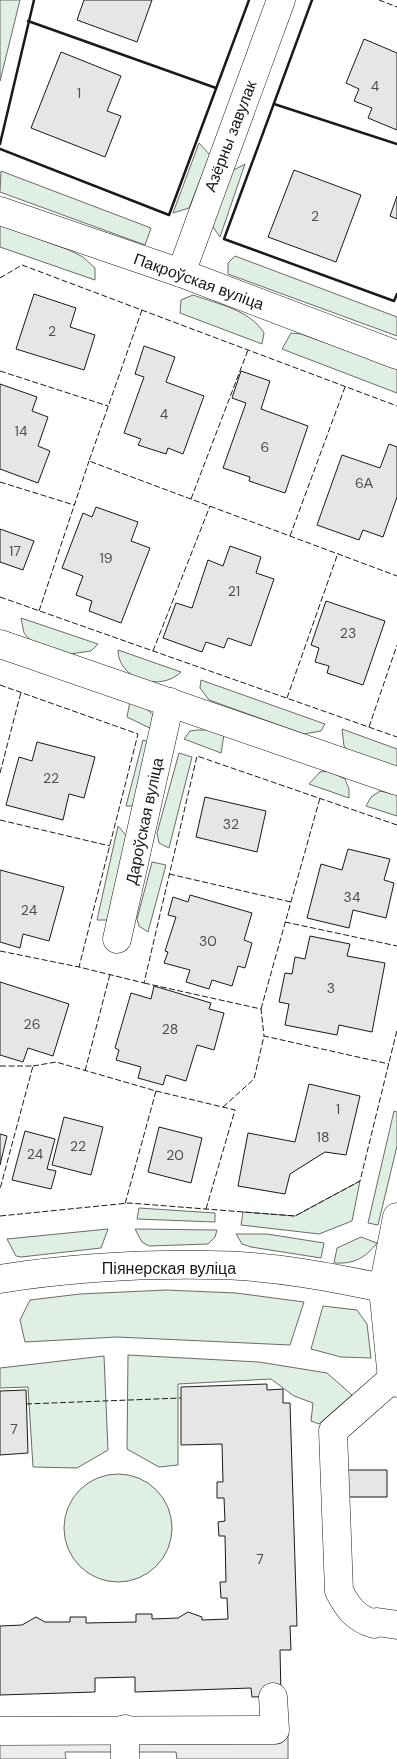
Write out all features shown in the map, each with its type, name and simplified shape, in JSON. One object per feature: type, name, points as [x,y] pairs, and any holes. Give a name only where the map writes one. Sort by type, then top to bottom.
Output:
[{"type":"street","name":"Азёрны завулак","points":[[181,273],[281,0]]},
{"type":"street","name":"Пакроўская вуліца","points":[[0,211],[181,273],[397,355]]},
{"type":"street","points":[[0,644],[397,780]]},
{"type":"street","name":"Дароўская вуліца","points":[[118,940],[170,702]]},
{"type":"street","points":[[397,1217],[390,1289],[394,1381],[333,1431],[339,1591],[348,1608],[360,1620],[374,1624],[378,1622],[397,1625]]},
{"type":"street","name":"Піянерская вуліца","points":[[0,1279],[71,1268],[210,1265],[288,1272],[390,1289]]},
{"type":"street","points":[[0,1731],[124,1729],[275,1730],[273,1697]]},
{"type":"street","points":[[124,1729],[125,1759]]},
{"type":"green space","points":[[0,0],[20,0],[0,81]]},
{"type":"green space","points":[[199,143],[210,155],[189,208],[173,213]]},
{"type":"green space","points":[[245,164],[220,237],[211,224],[232,171]]},
{"type":"green space","points":[[1,171],[151,228],[145,245],[0,192]]},
{"type":"green space","points":[[0,225],[83,257],[95,268],[95,280],[0,247]]},
{"type":"green space","points":[[235,256],[397,317],[397,336],[228,274],[228,263]]},
{"type":"green space","points":[[193,295],[233,309],[251,319],[264,333],[262,344],[180,313],[181,300]]},
{"type":"green space","points":[[291,333],[301,334],[397,368],[397,393],[282,349]]},
{"type":"green space","points":[[21,618],[98,644],[91,651],[70,654],[31,641],[24,633]]},
{"type":"green space","points":[[118,650],[181,672],[173,678],[163,681],[152,682],[142,680],[125,669],[120,660]]},
{"type":"green space","points":[[201,680],[325,724],[321,731],[304,734],[209,700],[200,688]]},
{"type":"green space","points":[[130,701],[146,708],[158,720],[158,732],[127,717]]},
{"type":"green space","points":[[342,729],[397,749],[397,768],[349,752],[344,746]]},
{"type":"green space","points":[[208,730],[224,735],[221,753],[184,739],[190,731]]},
{"type":"green space","points":[[143,740],[155,744],[139,801],[131,806],[126,806]]},
{"type":"green space","points":[[179,753],[192,757],[169,848],[159,843],[157,833]]},
{"type":"green space","points":[[329,771],[345,779],[349,789],[349,798],[309,784],[320,772]]},
{"type":"green space","points":[[380,791],[397,795],[397,816],[366,806],[371,797]]},
{"type":"green space","points":[[118,826],[130,840],[108,920],[97,920]]},
{"type":"green space","points":[[152,862],[166,865],[148,932],[139,926],[137,919]]},
{"type":"green space","points":[[394,1111],[397,1112],[397,1146],[378,1225],[368,1223]]},
{"type":"green space","points":[[360,1181],[352,1221],[319,1234],[241,1225],[243,1212],[295,1216]]},
{"type":"green space","points":[[139,1208],[215,1213],[215,1222],[137,1219]]},
{"type":"green space","points":[[108,1229],[101,1248],[21,1257],[16,1256],[7,1239]]},
{"type":"green space","points":[[135,1229],[217,1230],[215,1237],[208,1244],[149,1246],[142,1242]]},
{"type":"green space","points":[[236,1234],[267,1234],[324,1243],[321,1258],[251,1247],[242,1244]]},
{"type":"green space","points":[[361,1237],[377,1243],[363,1257],[347,1263],[334,1263],[337,1248]]},
{"type":"green space","points":[[166,1290],[236,1293],[304,1302],[290,1345],[117,1337],[25,1342],[20,1320],[30,1300],[80,1294]]},
{"type":"green space","points":[[323,1306],[357,1310],[367,1324],[371,1358],[341,1357],[311,1349]]},
{"type":"green space","points":[[128,1355],[259,1362],[327,1373],[352,1395],[319,1424],[311,1421],[313,1403],[294,1396],[271,1379],[178,1384],[178,1465],[159,1467],[127,1449]]},
{"type":"green space","points":[[104,1356],[108,1450],[77,1468],[33,1467],[28,1387],[0,1388],[0,1368]]},
{"type":"green space","points":[[118,1474],[139,1478],[156,1490],[168,1507],[172,1528],[168,1549],[156,1566],[139,1578],[118,1582],[97,1578],[80,1566],[68,1549],[64,1528],[68,1507],[80,1490],[97,1478]]},
{"type":"shaded area","points":[[288,1723],[288,1759],[177,1759],[176,1752],[65,1752],[66,1759],[0,1759],[0,1724]]},
{"type":"building","points":[[84,0],[152,0],[137,42],[77,20]]},
{"type":"building","points":[[364,39],[397,53],[397,130],[368,118],[372,108],[354,101],[359,89],[346,83]]},
{"type":"building","points":[[61,52],[121,76],[107,111],[121,116],[105,157],[31,128]]},
{"type":"building","points":[[294,170],[361,195],[336,262],[268,237]]},
{"type":"building","points":[[397,196],[397,219],[390,216]]},
{"type":"building","points":[[34,294],[76,308],[70,327],[95,335],[84,370],[16,349]]},
{"type":"building","points":[[144,346],[175,357],[166,382],[204,396],[183,454],[168,448],[166,454],[138,445],[141,439],[124,433],[144,377],[135,374]]},
{"type":"building","points":[[241,371],[270,381],[261,409],[308,426],[285,493],[249,481],[250,477],[223,468],[246,403],[232,398]]},
{"type":"building","points":[[0,384],[37,397],[32,411],[48,417],[38,446],[50,451],[38,483],[0,469]]},
{"type":"building","points":[[389,444],[397,447],[397,497],[383,537],[363,530],[359,540],[317,525],[342,455],[380,468]]},
{"type":"building","points":[[96,507],[138,522],[131,541],[150,548],[121,623],[89,611],[92,601],[76,595],[83,576],[62,568],[83,513],[92,517]]},
{"type":"building","points":[[0,529],[34,541],[23,570],[0,562]]},
{"type":"building","points":[[230,546],[261,557],[256,573],[274,579],[251,646],[228,638],[224,648],[206,642],[202,652],[163,638],[176,603],[192,608],[208,560],[223,566]]},
{"type":"building","points":[[326,601],[385,621],[363,685],[327,673],[329,666],[315,662],[319,648],[311,645]]},
{"type":"building","points":[[37,742],[95,757],[84,798],[69,794],[63,820],[6,805],[19,757],[32,761]]},
{"type":"building","points":[[205,797],[266,811],[257,852],[196,837]]},
{"type":"building","points":[[348,849],[390,859],[384,880],[394,883],[386,918],[353,910],[349,928],[307,918],[321,864],[342,870]]},
{"type":"building","points":[[0,870],[64,887],[49,941],[23,934],[20,948],[0,942]]},
{"type":"building","points":[[190,895],[252,913],[244,940],[252,943],[245,968],[238,966],[232,986],[212,980],[209,989],[186,982],[190,970],[164,963],[168,952],[165,951],[176,917],[168,915],[173,897],[188,902]]},
{"type":"building","points":[[310,936],[350,944],[347,956],[385,963],[372,1032],[339,1025],[337,1035],[285,1025],[289,1004],[279,1002],[285,973],[292,974],[295,957],[305,959]]},
{"type":"building","points":[[0,982],[69,1004],[53,1056],[28,1048],[23,1062],[0,1055]]},
{"type":"building","points":[[154,986],[211,1003],[209,1009],[224,1013],[214,1050],[197,1045],[186,1081],[166,1075],[163,1085],[138,1078],[141,1067],[116,1060],[119,1050],[115,1048],[131,993],[151,999]]},
{"type":"building","points":[[309,1084],[360,1096],[346,1155],[325,1152],[290,1174],[285,1194],[238,1186],[248,1133],[295,1142]]},
{"type":"building","points":[[64,1117],[103,1127],[91,1175],[52,1165]]},
{"type":"building","points":[[159,1127],[202,1138],[191,1183],[148,1172]]},
{"type":"building","points":[[25,1131],[55,1139],[47,1169],[56,1171],[51,1189],[12,1180]]},
{"type":"building","points":[[0,1134],[7,1136],[0,1165]]},
{"type":"building","points":[[267,1384],[267,1390],[283,1389],[283,1403],[290,1403],[297,1626],[290,1626],[291,1650],[280,1650],[281,1696],[252,1697],[251,1688],[135,1692],[135,1677],[95,1678],[95,1692],[0,1695],[0,1626],[22,1625],[36,1617],[45,1622],[70,1622],[70,1617],[86,1617],[86,1623],[136,1622],[136,1614],[152,1614],[152,1619],[178,1618],[188,1612],[202,1617],[202,1620],[228,1619],[227,1598],[221,1598],[220,1582],[226,1582],[225,1536],[219,1536],[218,1522],[225,1521],[224,1498],[217,1498],[217,1482],[223,1482],[222,1444],[181,1445],[181,1387]]},
{"type":"building","points":[[26,1390],[28,1453],[0,1455],[0,1391]]},
{"type":"building","points":[[342,1470],[387,1470],[387,1497],[341,1497]]},
{"type":"fence","points":[[379,0],[397,7]]},
{"type":"fence","points":[[0,278],[22,265],[397,406]]},
{"type":"fence","points":[[142,310],[89,461],[397,576]]},
{"type":"fence","points":[[191,499],[248,350]]},
{"type":"fence","points":[[0,371],[108,406]]},
{"type":"fence","points":[[290,536],[345,387]]},
{"type":"fence","points":[[39,611],[89,461]]},
{"type":"fence","points":[[0,482],[74,505]]},
{"type":"fence","points":[[153,651],[210,506]]},
{"type":"fence","points":[[287,698],[338,553]]},
{"type":"fence","points":[[0,597],[397,737]]},
{"type":"fence","points":[[369,727],[397,645]]},
{"type":"fence","points":[[0,685],[138,734],[79,967],[144,983],[197,756],[397,825]]},
{"type":"fence","points":[[0,773],[21,692]]},
{"type":"fence","points":[[261,1009],[320,798]]},
{"type":"fence","points":[[0,820],[110,846]]},
{"type":"fence","points":[[169,874],[291,902]]},
{"type":"fence","points":[[285,922],[397,946]]},
{"type":"fence","points":[[0,951],[79,967]]},
{"type":"fence","points":[[85,1071],[110,974]]},
{"type":"fence","points":[[144,983],[261,1009],[264,1036]]},
{"type":"fence","points":[[0,1216],[129,1203],[295,1216],[360,1181],[397,1030]]},
{"type":"fence","points":[[223,1107],[254,1079],[264,1036],[389,1064]]},
{"type":"fence","points":[[33,1066],[56,1062],[156,1091],[125,1204]]},
{"type":"fence","points":[[0,1066],[33,1066],[0,1189]]},
{"type":"fence","points":[[156,1091],[235,1110],[206,1209]]},
{"type":"fence","points":[[26,1404],[181,1398]]},
{"type":"wall","points":[[0,144],[34,0]]},
{"type":"wall","points":[[0,149],[169,215],[249,0]]},
{"type":"wall","points":[[312,0],[224,239],[394,301],[397,294]]},
{"type":"wall","points":[[28,21],[216,88]]},
{"type":"wall","points":[[274,104],[397,144]]}]
